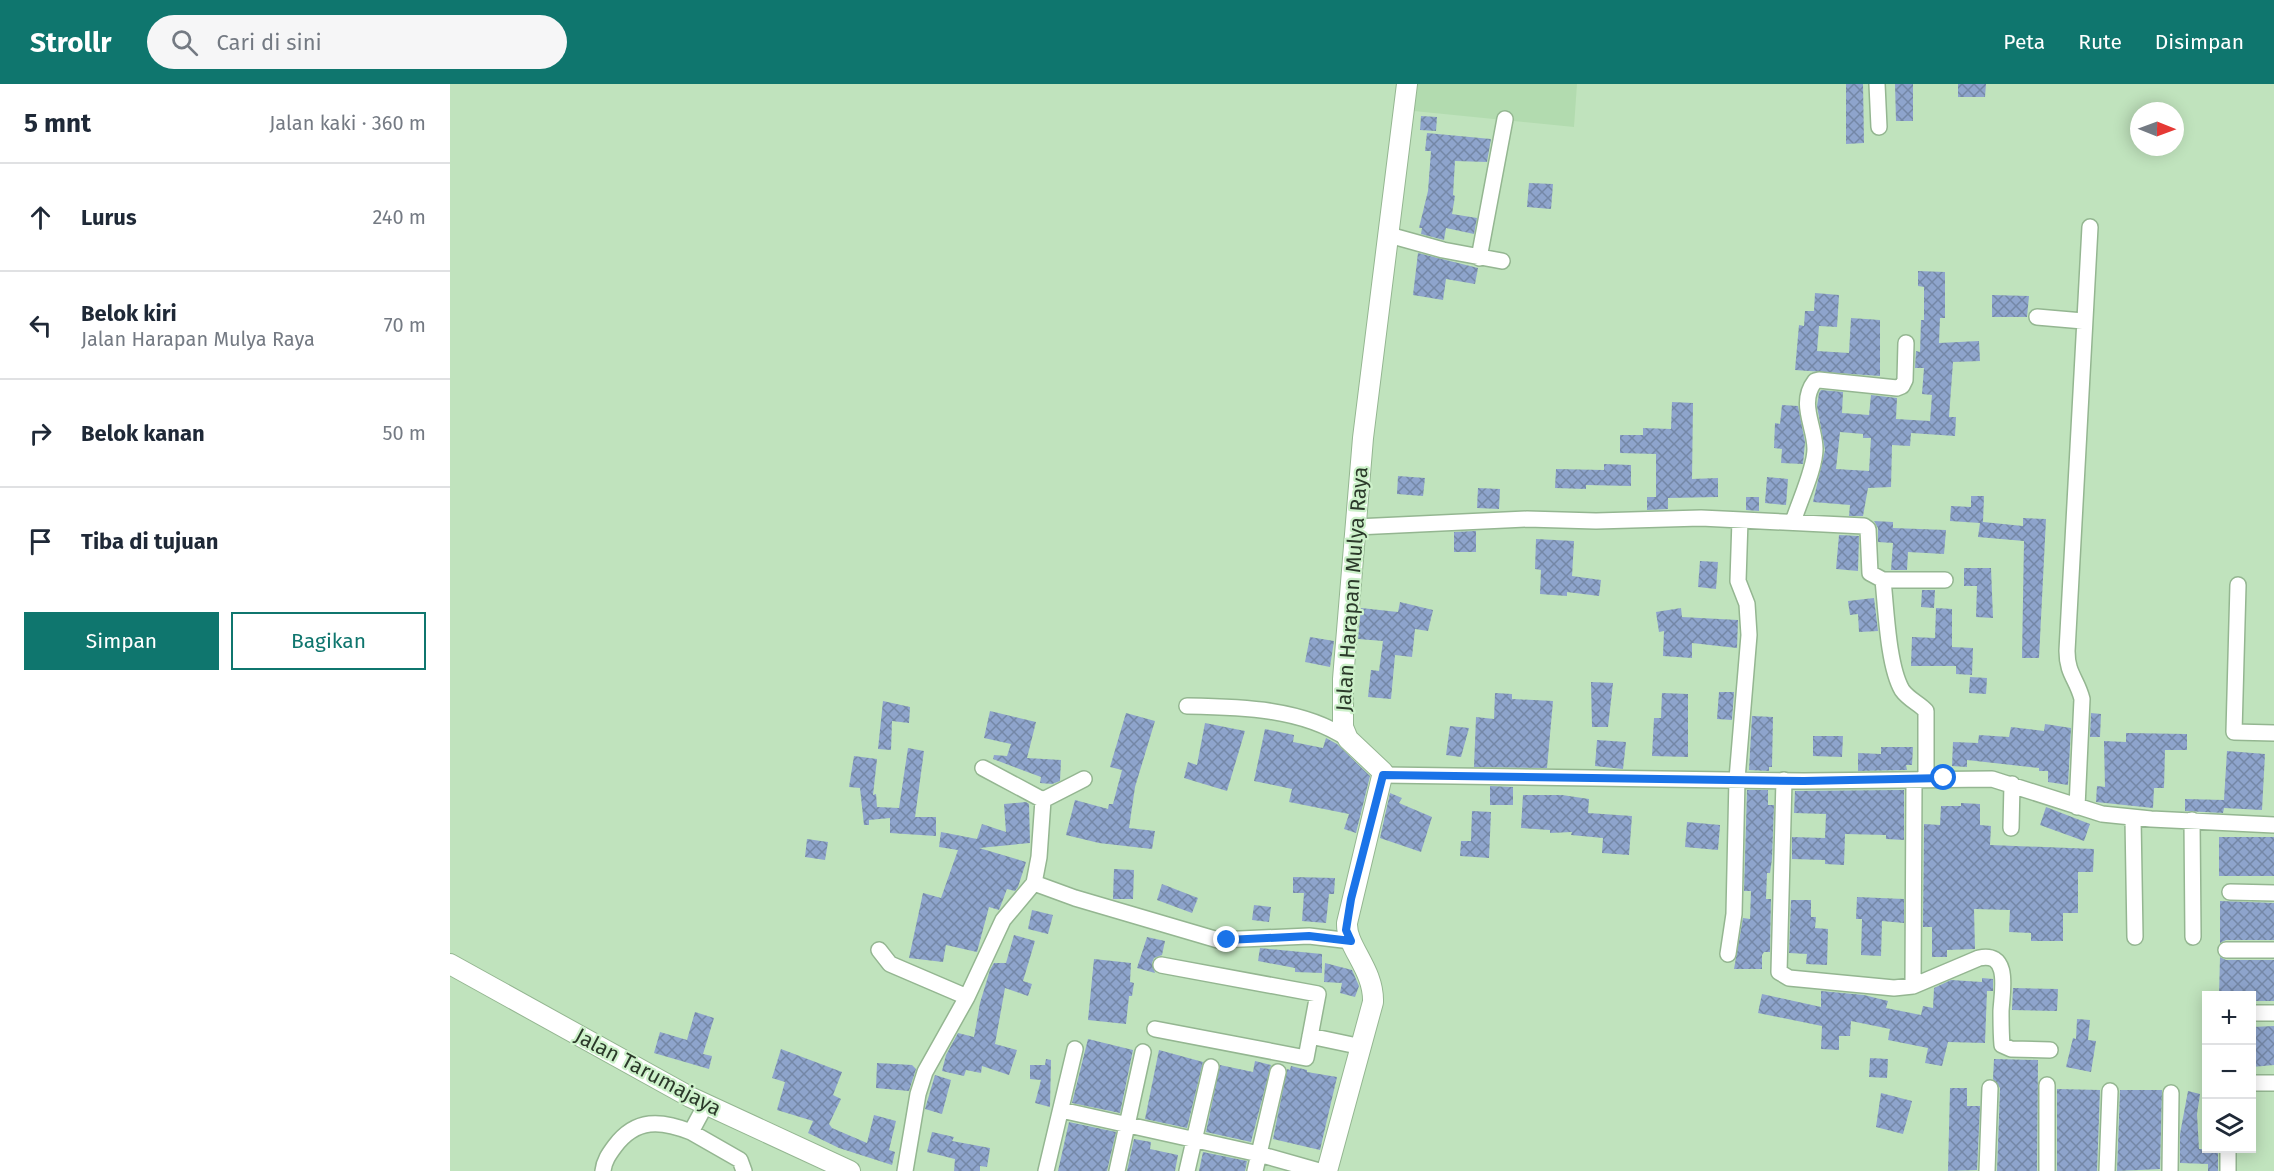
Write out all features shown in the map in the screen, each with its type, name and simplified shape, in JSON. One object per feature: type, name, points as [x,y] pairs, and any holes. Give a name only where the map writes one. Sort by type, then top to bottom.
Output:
[{"type":"street","name":"Jalan Harapan Mulya Raya","points":[[1383,775],[1381,768],[1348,739],[1343,727],[1343,679],[1363,438],[1407,84]]},
{"type":"street","points":[[1877,84],[1879,127]]},
{"type":"street","points":[[1479,258],[1505,119]]},
{"type":"street","points":[[2077,807],[2083,726],[2082,699],[2067,665],[2083,321],[2090,227]]},
{"type":"street","points":[[1389,235],[1479,258],[1502,261]]},
{"type":"street","points":[[2037,317],[2083,321]]},
{"type":"street","points":[[1793,522],[1815,453],[1815,440],[1808,424],[1807,407],[1811,386],[1815,381],[1820,380],[1897,388],[1902,386],[1905,380],[1906,343]]},
{"type":"street","points":[[1356,527],[1527,519],[1596,521],[1689,518],[1867,527],[1870,573],[1883,580],[1945,580]]},
{"type":"street","points":[[1728,954],[1735,905],[1737,779],[1749,615],[1738,582],[1740,520]]},
{"type":"street","points":[[1883,580],[1889,642],[1900,685],[1911,701],[1926,711],[1920,779],[1913,986]]},
{"type":"street","points":[[2238,585],[2234,732],[2274,733]]},
{"type":"street","points":[[1187,706],[1242,707],[1280,714],[1332,729],[1348,739]]},
{"type":"street","points":[[983,768],[1043,800]]},
{"type":"street","points":[[1327,1171],[1362,1047],[1373,992],[1362,958],[1346,930],[1351,899],[1383,775],[1784,780],[1992,779],[2077,807],[2133,818],[2274,825]]},
{"type":"street","points":[[1043,800],[1084,779]]},
{"type":"street","points":[[1784,780],[1779,972],[1788,978],[1894,988],[1913,986],[1988,956],[1995,959],[2003,972],[2002,1044],[2012,1049],[2050,1050]]},
{"type":"street","points":[[2011,828],[2012,784]]},
{"type":"street","points":[[904,1171],[918,1094],[925,1072],[967,997],[1003,920],[1034,883],[1039,856],[1043,800]]},
{"type":"street","points":[[2133,818],[2135,937]]},
{"type":"street","points":[[2192,820],[2193,937]]},
{"type":"street","points":[[1034,883],[1075,898],[1218,940],[1309,936],[1351,941]]},
{"type":"street","points":[[2230,892],[2274,892]]},
{"type":"street","points":[[879,950],[890,964],[967,997]]},
{"type":"street","points":[[2226,950],[2274,950]]},
{"type":"street","name":"Jalan Tarumajaya","points":[[450,964],[626,1064],[850,1171]]},
{"type":"street","points":[[1155,1029],[1306,1058],[1318,994],[1161,965]]},
{"type":"street","points":[[2256,1012],[2274,1012]]},
{"type":"street","points":[[1310,1036],[1362,1047]]},
{"type":"street","points":[[1046,1171],[1075,1049]]},
{"type":"street","points":[[1117,1171],[1143,1052]]},
{"type":"street","points":[[1187,1171],[1211,1067]]},
{"type":"street","points":[[1255,1171],[1278,1072]]},
{"type":"street","points":[[2256,1083],[2274,1083]]},
{"type":"street","points":[[2047,1085],[2047,1171]]},
{"type":"street","points":[[1987,1171],[1990,1088]]},
{"type":"street","points":[[2107,1171],[2110,1091]]},
{"type":"street","points":[[2170,1171],[2171,1094]]},
{"type":"street","points":[[691,1132],[706,1104]]},
{"type":"street","points":[[1061,1110],[1259,1154],[1319,1171]]},
{"type":"street","points":[[603,1171],[604,1163],[621,1138],[642,1124],[651,1122],[675,1125],[691,1132],[740,1160],[744,1171]]},
{"type":"street","points":[[2228,1153],[2228,1171]]},
{"type":"shaded area","points":[[1417,84],[1577,84],[1574,127],[1414,111]]},
{"type":"building","points":[[1846,84],[1863,84],[1864,143],[1846,144]]},
{"type":"building","points":[[1895,84],[1913,84],[1913,121],[1896,121]]},
{"type":"building","points":[[1958,84],[1986,84],[1985,97],[1958,97]]},
{"type":"building","points":[[1421,116],[1437,117],[1436,131],[1420,130]]},
{"type":"building","points":[[1427,133],[1491,139],[1487,162],[1455,161],[1453,195],[1455,196],[1452,214],[1477,218],[1474,234],[1446,228],[1444,240],[1421,234],[1422,228],[1419,228],[1428,191],[1431,151],[1425,151]]},
{"type":"building","points":[[1529,183],[1553,184],[1551,209],[1527,207]]},
{"type":"building","points":[[1418,253],[1478,268],[1475,284],[1446,279],[1443,300],[1413,295]]},
{"type":"building","points":[[1918,271],[1945,272],[1945,318],[1940,318],[1939,343],[1979,341],[1980,361],[1953,362],[1949,417],[1956,417],[1955,436],[1911,433],[1910,446],[1892,445],[1891,487],[1868,488],[1863,516],[1849,516],[1850,505],[1813,502],[1825,450],[1817,406],[1821,390],[1843,392],[1842,413],[1869,415],[1871,395],[1897,398],[1896,419],[1930,421],[1932,395],[1922,394],[1924,368],[1915,368],[1916,351],[1920,352],[1921,320],[1924,320],[1924,287],[1918,286]],"holes":[[[1840,432],[1863,434],[1863,438],[1871,438],[1869,471],[1836,469]]]},
{"type":"building","points":[[1815,293],[1839,295],[1837,327],[1819,326],[1817,351],[1849,353],[1851,318],[1880,320],[1880,376],[1795,370],[1799,325],[1804,326],[1805,311],[1814,311]]},
{"type":"building","points":[[1992,295],[2029,296],[2027,317],[1992,317]]},
{"type":"building","points":[[1672,402],[1693,403],[1692,479],[1718,478],[1718,497],[1668,498],[1668,509],[1647,510],[1647,497],[1656,497],[1656,454],[1620,453],[1620,435],[1643,435],[1643,428],[1671,429]]},
{"type":"building","points":[[1782,405],[1798,406],[1805,442],[1803,464],[1781,463],[1782,449],[1774,448],[1775,423],[1780,424]]},
{"type":"building","points":[[1604,464],[1631,465],[1631,486],[1586,485],[1586,489],[1555,488],[1556,469],[1604,470]]},
{"type":"building","points":[[1398,476],[1425,478],[1423,496],[1397,494]]},
{"type":"building","points":[[1767,477],[1788,479],[1786,505],[1765,503]]},
{"type":"building","points":[[1478,488],[1500,489],[1499,509],[1477,508]]},
{"type":"building","points":[[1971,496],[1984,496],[1983,522],[2023,526],[2023,518],[2046,519],[2039,658],[2022,658],[2024,541],[1978,537],[1980,523],[1950,521],[1951,506],[1971,507]]},
{"type":"building","points":[[1746,497],[1759,497],[1759,511],[1746,510]]},
{"type":"building","points":[[1874,521],[1893,522],[1893,528],[1946,530],[1944,554],[1908,552],[1907,570],[1891,570],[1893,543],[1878,542],[1878,528]]},
{"type":"building","points":[[1476,531],[1476,552],[1454,552],[1454,532]]},
{"type":"building","points":[[1839,535],[1859,536],[1858,571],[1836,569]]},
{"type":"building","points":[[1536,539],[1574,541],[1572,576],[1601,580],[1599,596],[1567,592],[1567,596],[1540,594],[1541,570],[1535,569]]},
{"type":"building","points":[[1700,561],[1718,562],[1716,589],[1698,587]]},
{"type":"building","points":[[1964,568],[1991,568],[1993,618],[1976,617],[1977,586],[1964,586]]},
{"type":"building","points":[[1922,590],[1935,590],[1934,608],[1921,607]]},
{"type":"building","points":[[1874,598],[1878,631],[1859,632],[1858,614],[1850,615],[1848,601]]},
{"type":"building","points":[[1400,602],[1433,610],[1428,631],[1415,629],[1412,657],[1395,655],[1391,699],[1368,697],[1371,670],[1379,671],[1383,641],[1358,639],[1361,608],[1398,612]]},
{"type":"building","points":[[1681,608],[1682,617],[1738,620],[1737,648],[1692,643],[1692,658],[1663,656],[1664,631],[1659,632],[1656,612]]},
{"type":"building","points":[[1936,608],[1952,609],[1952,647],[1973,648],[1972,675],[1956,674],[1956,666],[1911,666],[1912,637],[1935,638]]},
{"type":"building","points":[[1310,637],[1334,641],[1330,667],[1305,662]]},
{"type":"building","points":[[1970,677],[1987,678],[1986,694],[1969,693]]},
{"type":"building","points":[[1591,682],[1613,683],[1608,727],[1592,727]]},
{"type":"building","points":[[1719,692],[1734,692],[1732,720],[1717,719]]},
{"type":"building","points":[[1495,693],[1512,694],[1512,699],[1553,701],[1547,768],[1474,767],[1476,717],[1494,719]]},
{"type":"building","points":[[1662,693],[1688,694],[1688,757],[1652,756],[1654,718],[1661,718]]},
{"type":"building","points":[[883,701],[910,707],[909,723],[892,721],[891,750],[878,749]]},
{"type":"building","points":[[990,711],[1036,722],[1027,758],[1061,760],[1060,781],[1052,784],[1040,783],[1041,777],[993,759],[994,755],[1007,756],[1011,744],[984,738]]},
{"type":"building","points":[[1126,713],[1155,721],[1135,787],[1129,828],[1155,831],[1152,849],[1099,843],[1066,835],[1075,800],[1108,809],[1109,804],[1113,804],[1122,770],[1110,767]]},
{"type":"building","points":[[2091,713],[2101,714],[2100,737],[2090,737]]},
{"type":"building","points":[[1752,716],[1773,717],[1772,767],[1769,767],[1769,771],[1749,770]]},
{"type":"building","points":[[1205,723],[1245,731],[1227,791],[1184,778],[1188,762],[1197,765]]},
{"type":"building","points":[[2045,724],[2071,728],[2068,785],[2048,782],[2048,771],[2039,771],[2039,768],[1967,760],[1967,767],[1952,766],[1953,742],[1978,743],[1979,735],[2009,737],[2011,727],[2044,731]]},
{"type":"building","points":[[1450,726],[1469,728],[1461,757],[1446,755]]},
{"type":"building","points":[[1265,729],[1294,735],[1293,742],[1323,748],[1326,738],[1337,744],[1370,776],[1356,833],[1344,829],[1349,814],[1289,802],[1292,789],[1254,781]]},
{"type":"building","points":[[2126,733],[2187,734],[2187,750],[2165,750],[2164,788],[2154,788],[2153,808],[2096,802],[2097,786],[2105,787],[2104,741],[2126,742]]},
{"type":"building","points":[[1813,736],[1843,736],[1842,757],[1813,756]]},
{"type":"building","points":[[1597,740],[1626,742],[1623,769],[1595,766]]},
{"type":"building","points":[[1881,747],[1913,747],[1912,765],[1906,765],[1907,770],[1858,771],[1858,753],[1881,754]]},
{"type":"building","points":[[908,748],[924,751],[915,817],[936,817],[936,836],[890,833],[890,818],[869,820],[869,825],[864,825],[860,788],[849,787],[854,756],[877,759],[873,795],[876,794],[877,807],[899,808]]},
{"type":"building","points":[[2227,751],[2265,754],[2262,810],[2224,808],[2223,813],[2185,811],[2185,799],[2224,800]]},
{"type":"building","points":[[1490,786],[1513,787],[1513,805],[1490,805]]},
{"type":"building","points":[[1747,790],[1768,790],[1768,805],[1774,805],[1772,859],[1770,873],[1767,873],[1766,899],[1771,899],[1770,952],[1764,952],[1762,955],[1762,969],[1734,969],[1743,918],[1750,919],[1751,891],[1744,891]]},
{"type":"building","points":[[1904,790],[1904,840],[1886,839],[1886,835],[1845,834],[1844,865],[1825,864],[1825,860],[1792,859],[1792,837],[1825,838],[1826,814],[1794,813],[1795,791]]},
{"type":"building","points":[[1390,793],[1402,798],[1399,803],[1432,817],[1421,852],[1380,838]]},
{"type":"building","points":[[1523,795],[1562,795],[1589,799],[1588,813],[1632,816],[1629,855],[1602,853],[1603,838],[1571,835],[1572,832],[1550,833],[1550,830],[1521,828]]},
{"type":"building","points":[[1026,802],[1029,804],[1030,843],[979,848],[1026,862],[1015,891],[1007,889],[999,910],[989,907],[977,952],[946,945],[943,962],[909,958],[923,893],[941,898],[958,850],[939,847],[941,832],[977,839],[982,824],[1006,832],[1004,804]]},
{"type":"building","points":[[1961,803],[1980,804],[1980,825],[1991,826],[1990,845],[2094,849],[2093,872],[2078,872],[2078,913],[2063,913],[2063,941],[2031,941],[2031,933],[2009,932],[2010,910],[1974,909],[1975,949],[1947,950],[1947,957],[1932,957],[1932,927],[1923,927],[1924,824],[1940,825],[1941,806],[1961,806]]},
{"type":"building","points":[[2046,807],[2090,824],[2084,841],[2040,825]]},
{"type":"building","points":[[1472,811],[1491,812],[1489,858],[1460,856],[1461,841],[1471,841]]},
{"type":"building","points":[[1687,822],[1720,825],[1718,850],[1685,847]]},
{"type":"building","points":[[2219,837],[2274,837],[2274,876],[2219,876]]},
{"type":"building","points":[[807,839],[828,842],[825,860],[805,857]]},
{"type":"building","points":[[1114,869],[1134,870],[1133,899],[1113,899]]},
{"type":"building","points":[[1293,877],[1335,878],[1334,894],[1329,894],[1326,923],[1302,921],[1304,893],[1293,893]]},
{"type":"building","points":[[1162,884],[1198,898],[1192,913],[1157,900]]},
{"type":"building","points":[[1857,897],[1904,899],[1904,923],[1882,921],[1881,956],[1861,955],[1862,919],[1856,919]]},
{"type":"building","points":[[1791,900],[1811,900],[1811,917],[1816,917],[1815,928],[1828,929],[1827,965],[1806,964],[1807,954],[1789,953]]},
{"type":"building","points":[[2220,901],[2274,903],[2274,940],[2226,940],[2220,943]]},
{"type":"building","points":[[1254,905],[1271,907],[1269,922],[1252,920]]},
{"type":"building","points":[[1032,910],[1053,915],[1048,934],[1028,929]]},
{"type":"building","points":[[1014,935],[1035,941],[1023,981],[1032,984],[1028,996],[1005,988],[995,1044],[1017,1050],[1009,1075],[982,1066],[981,1073],[966,1070],[964,1076],[942,1071],[946,1055],[958,1033],[974,1037],[980,1003],[990,970],[994,963],[1006,963]]},
{"type":"building","points":[[1147,937],[1165,941],[1162,955],[1154,958],[1152,963],[1155,973],[1137,968]]},
{"type":"building","points":[[1260,948],[1322,954],[1322,973],[1295,972],[1295,968],[1258,961]]},
{"type":"building","points":[[2220,957],[2226,960],[2274,960],[2274,1001],[2256,1001],[2256,991],[2219,991]]},
{"type":"building","points":[[1094,959],[1131,963],[1130,982],[1134,983],[1132,996],[1129,996],[1126,1024],[1088,1020]]},
{"type":"building","points":[[1325,963],[1352,970],[1359,986],[1355,997],[1340,993],[1342,983],[1324,982]]},
{"type":"building","points":[[1982,978],[1993,979],[1993,991],[1987,991],[1985,1043],[1948,1042],[1942,1066],[1925,1063],[1928,1048],[1888,1040],[1890,1029],[1851,1021],[1850,1036],[1839,1036],[1839,1050],[1821,1049],[1822,1026],[1758,1013],[1762,994],[1821,1007],[1821,991],[1864,995],[1888,1001],[1886,1008],[1921,1015],[1923,1006],[1933,1008],[1934,988],[1951,980],[1982,982]]},
{"type":"building","points":[[2013,988],[2058,989],[2057,1011],[2012,1010]]},
{"type":"building","points":[[695,1012],[714,1018],[703,1054],[712,1056],[709,1069],[654,1053],[660,1032],[687,1040]]},
{"type":"building","points":[[2077,1019],[2090,1020],[2088,1040],[2096,1041],[2091,1072],[2066,1067],[2073,1038],[2076,1039]]},
{"type":"building","points":[[2274,1026],[2274,1065],[2256,1067],[2256,1027]]},
{"type":"building","points":[[1088,1039],[1133,1050],[1120,1113],[1072,1103]]},
{"type":"building","points":[[781,1049],[842,1072],[833,1095],[841,1099],[829,1124],[832,1128],[867,1143],[874,1115],[896,1121],[889,1150],[895,1152],[892,1165],[839,1148],[808,1133],[813,1121],[777,1110],[785,1082],[772,1078]]},
{"type":"building","points":[[1159,1050],[1203,1062],[1187,1128],[1145,1119]]},
{"type":"building","points":[[1870,1058],[1888,1059],[1887,1078],[1869,1077]]},
{"type":"building","points":[[1046,1059],[1051,1060],[1050,1107],[1035,1103],[1041,1080],[1030,1079],[1030,1065],[1045,1065]]},
{"type":"building","points":[[1994,1059],[2038,1060],[2037,1171],[1997,1171],[2000,1088],[1993,1079]]},
{"type":"building","points":[[1255,1061],[1271,1065],[1251,1142],[1206,1132],[1220,1065],[1253,1072]]},
{"type":"building","points":[[877,1063],[912,1065],[916,1069],[909,1091],[876,1088]]},
{"type":"building","points":[[1291,1066],[1307,1070],[1307,1072],[1337,1077],[1320,1150],[1273,1139],[1287,1069],[1290,1070]]},
{"type":"building","points":[[935,1075],[951,1080],[942,1114],[925,1109]]},
{"type":"building","points":[[1950,1088],[1967,1088],[1967,1106],[1980,1106],[1977,1170],[1948,1171]]},
{"type":"building","points":[[2057,1089],[2100,1090],[2097,1171],[2057,1171]]},
{"type":"building","points":[[2120,1090],[2162,1090],[2160,1169],[2117,1171]]},
{"type":"building","points":[[2188,1091],[2200,1094],[2197,1114],[2199,1149],[2202,1149],[2202,1153],[2218,1153],[2218,1171],[2208,1171],[2208,1164],[2180,1163],[2180,1134]]},
{"type":"building","points":[[1881,1093],[1912,1101],[1903,1134],[1876,1127]]},
{"type":"building","points":[[1069,1122],[1116,1132],[1107,1171],[1058,1171]]},
{"type":"building","points":[[932,1132],[954,1137],[952,1141],[990,1148],[987,1167],[980,1166],[980,1171],[954,1171],[955,1159],[927,1152]]},
{"type":"building","points":[[1134,1139],[1151,1142],[1150,1149],[1178,1155],[1175,1171],[1127,1171]]},
{"type":"building","points":[[1203,1152],[1247,1161],[1245,1171],[1199,1171]]},
{"type":"route","points":[[1227,940],[1309,936],[1351,941],[1346,930],[1351,899],[1383,775],[1804,781],[1944,778]]}]
